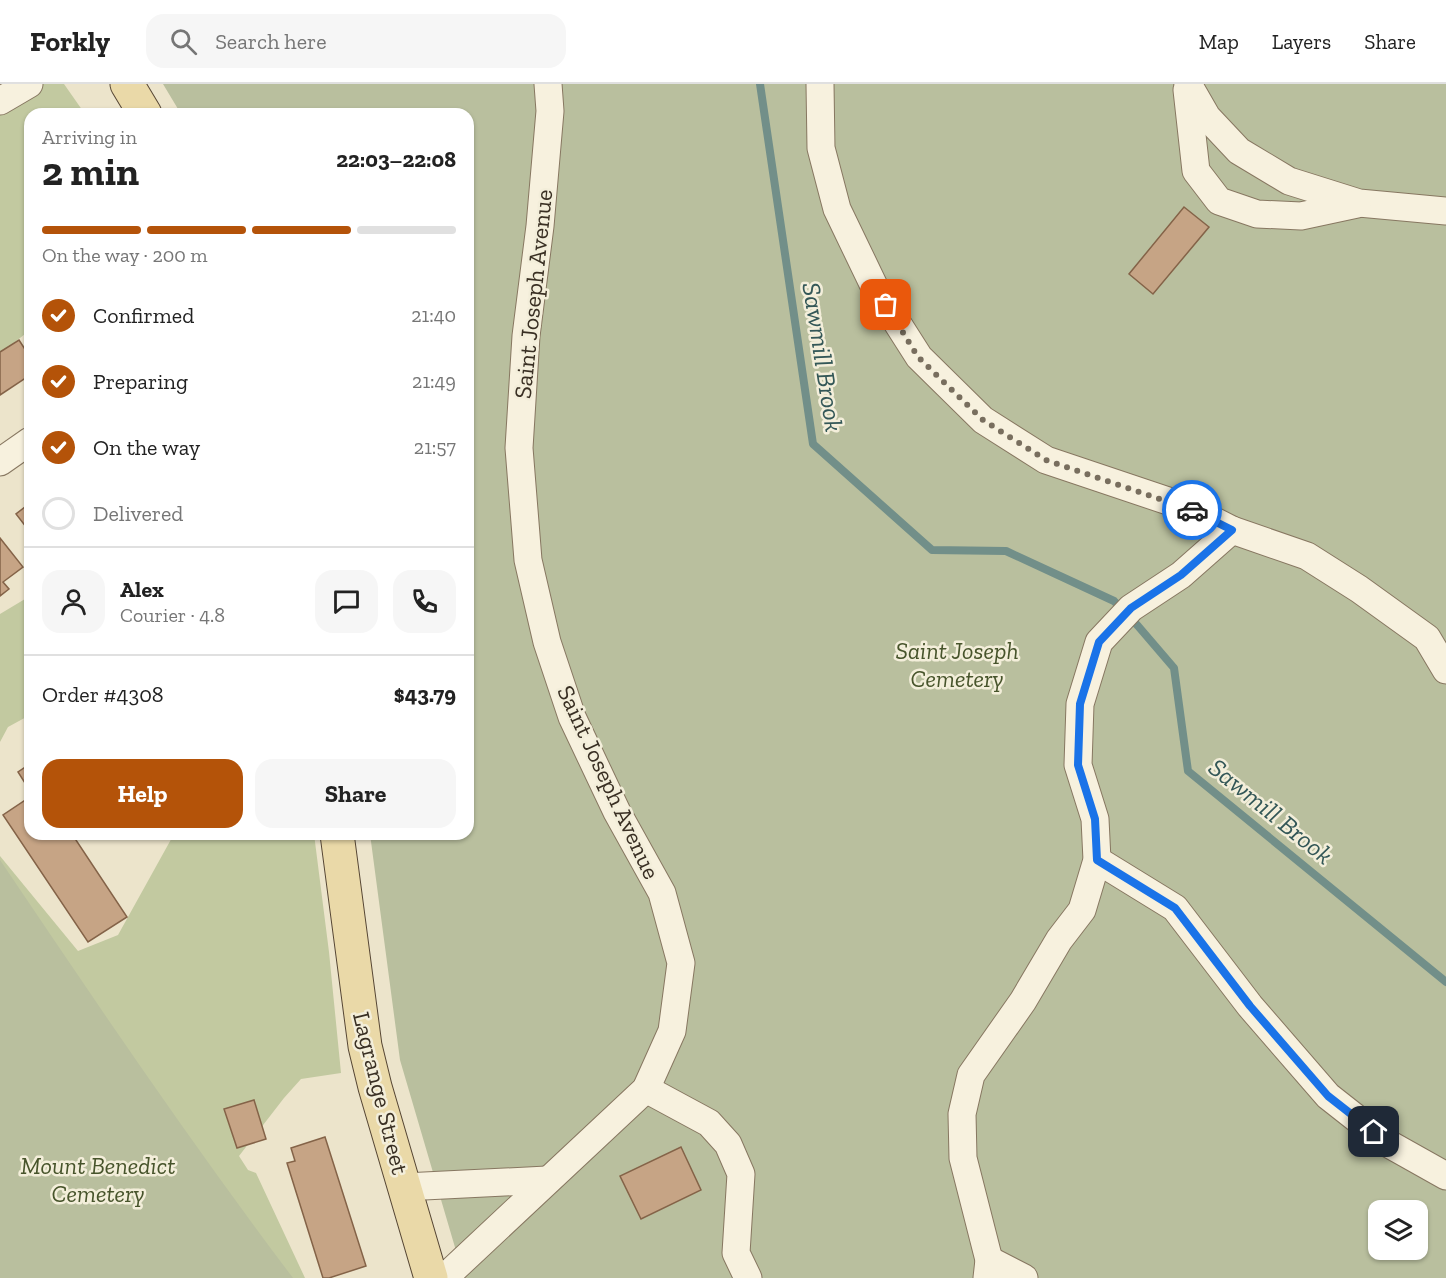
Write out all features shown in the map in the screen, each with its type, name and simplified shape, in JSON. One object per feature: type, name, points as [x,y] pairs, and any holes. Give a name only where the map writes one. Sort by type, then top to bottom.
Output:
[{"type":"main road","points":[[127,84],[141,108]]},
{"type":"main road","name":"Lagrange Street","points":[[338,840],[365,1046],[431,1278]]},
{"type":"street","points":[[0,101],[29,84]]},
{"type":"street","name":"Saint Joseph Avenue","points":[[444,1278],[646,1089],[672,1030],[681,963],[662,893],[617,812],[572,717],[547,642],[528,560],[519,448],[526,336],[540,226],[550,111],[548,84]]},
{"type":"street","points":[[820,84],[821,147],[837,209],[876,288],[918,357],[983,420],[1046,460],[1189,508],[1232,530],[1307,556],[1436,642],[1446,670]]},
{"type":"street","points":[[1187,84],[1196,171],[1219,201],[1257,214],[1301,216],[1359,203]]},
{"type":"street","points":[[1187,84],[1207,117],[1239,151],[1289,181],[1359,203],[1446,211]]},
{"type":"street","points":[[0,462],[24,445]]},
{"type":"street","points":[[1024,1278],[988,1269],[963,1158],[962,1114],[971,1075],[1023,1001],[1059,940],[1082,910],[1097,860],[1095,819],[1078,765],[1080,704],[1099,642],[1123,617],[1181,575],[1232,530]]},
{"type":"street","points":[[1097,860],[1175,908],[1250,1006],[1328,1096],[1389,1144],[1446,1176]]},
{"type":"street","points":[[646,1089],[709,1123],[728,1144],[741,1174],[734,1265],[748,1278]]},
{"type":"street","points":[[404,1186],[547,1180]]},
{"type":"green space","points":[[0,84],[64,84],[81,108],[24,108],[24,335],[0,354]]},
{"type":"green space","name":"Saint Joseph Cemetery","points":[[163,84],[1446,84],[1446,1278],[464,1278],[400,1060],[371,840],[474,840],[474,108],[177,108]]},
{"type":"green space","points":[[24,600],[24,718],[8,727],[0,742],[0,614]]},
{"type":"green space","points":[[171,840],[315,840],[341,1073],[301,1079],[239,1156],[248,1170],[256,1173],[305,1278],[0,1278],[0,856],[78,951],[118,935]]},
{"type":"green space","name":"Mount Benedict Cemetery","points":[[0,860],[180,1123],[293,1278],[0,1278]]},
{"type":"building","points":[[1184,207],[1209,227],[1153,294],[1129,274]]},
{"type":"building","points":[[19,340],[24,348],[24,379],[0,395],[0,352]]},
{"type":"building","points":[[24,508],[24,524],[16,514]]},
{"type":"building","points":[[0,538],[23,567],[3,582],[9,589],[0,596]]},
{"type":"building","points":[[24,768],[24,782],[18,772]]},
{"type":"building","points":[[24,801],[24,840],[76,840],[127,917],[88,942],[3,815]]},
{"type":"building","points":[[254,1100],[266,1139],[237,1148],[224,1109]]},
{"type":"building","points":[[325,1137],[366,1266],[329,1278],[323,1278],[287,1163],[295,1161],[291,1148]]},
{"type":"building","points":[[681,1147],[701,1190],[641,1219],[620,1176]]},
{"type":"waterway","name":"Sawmill Brook","points":[[760,84],[813,444],[932,550],[1006,551],[1114,601],[1174,668],[1188,771],[1446,982]]},
{"type":"way so far","points":[[886,305],[918,357],[983,420],[1046,460],[1192,510]]},
{"type":"route","points":[[1192,510],[1232,530],[1181,575],[1131,608],[1099,642],[1080,704],[1078,765],[1095,819],[1097,860],[1175,908],[1250,1006],[1328,1096],[1374,1132]]}]
